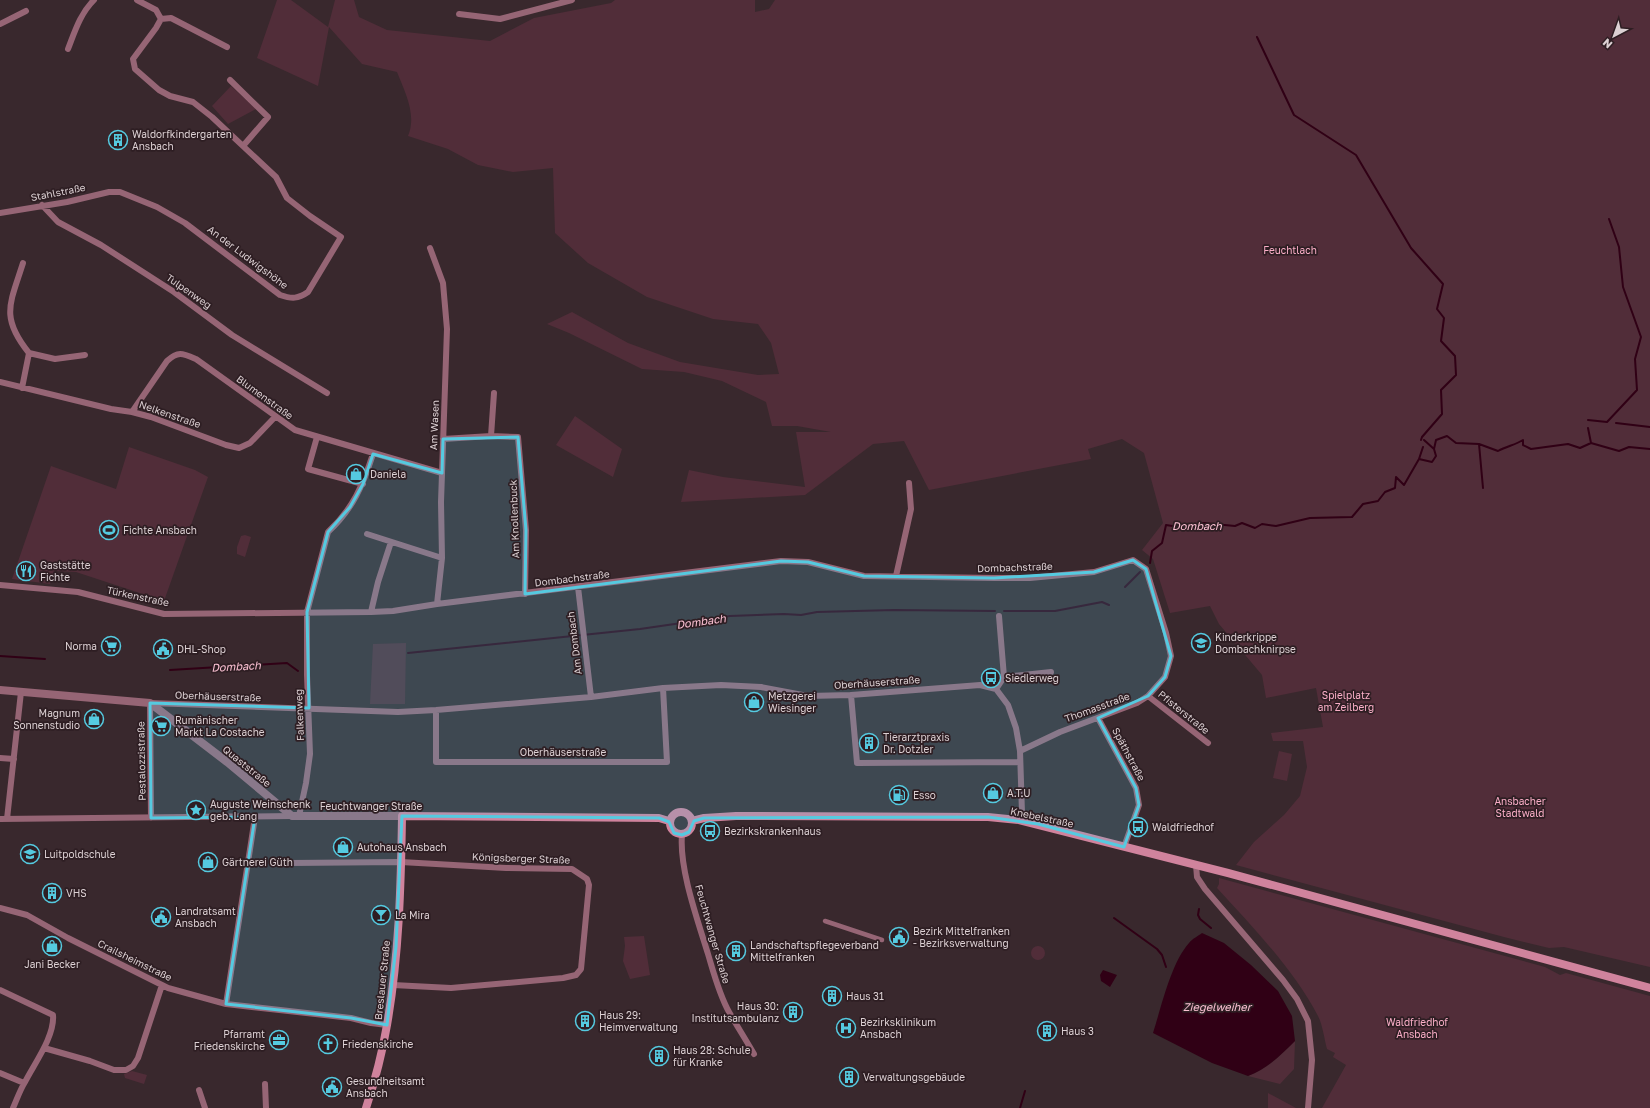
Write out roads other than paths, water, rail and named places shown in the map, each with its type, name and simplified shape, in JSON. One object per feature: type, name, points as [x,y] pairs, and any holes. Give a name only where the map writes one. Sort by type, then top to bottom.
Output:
[{"type":"main road","points":[[681,812],[688,815],[692,821],[689,832],[682,835],[674,833],[669,826],[669,821],[673,815],[681,812]]},
{"type":"main road","name":"Feuchtwanger Straße","points":[[402,816],[659,818],[669,821]]},
{"type":"main road","name":"Breslauer Straße","points":[[366,1108],[379,1065],[393,985],[401,862],[402,816]]},
{"type":"main road","name":"Knebelstraße","points":[[692,821],[704,818],[736,816],[988,818],[1019,820],[1244,877],[1650,988]]},
{"type":"street","points":[[68,50],[79,20],[87,7],[94,0]]},
{"type":"street","points":[[137,0],[156,10],[160,19],[156,28],[133,59],[135,69],[159,90],[170,96],[193,102],[212,117],[243,146],[268,117],[230,80]]},
{"type":"street","points":[[459,14],[500,19],[572,0]]},
{"type":"street","points":[[0,24],[26,11]]},
{"type":"street","points":[[160,19],[171,18],[227,47]]},
{"type":"street","name":"An der Ludwigshöhe","points":[[120,192],[157,207],[185,223],[280,295],[290,299],[300,297],[308,292],[341,237],[287,198],[276,177],[243,146]]},
{"type":"street","name":"Stahlstraße","points":[[0,213],[67,202],[109,192],[120,192]]},
{"type":"street","name":"Tulpenweg","points":[[42,205],[58,222],[101,245],[174,292],[232,335],[327,393]]},
{"type":"street","name":"Am Wasen","points":[[430,248],[443,283],[447,329],[442,473],[442,558],[436,604]]},
{"type":"street","points":[[23,263],[9,305],[11,325],[18,340],[29,353],[55,360],[85,355]]},
{"type":"street","points":[[22,388],[29,353]]},
{"type":"street","name":"Blumenstraße","points":[[132,412],[166,361],[174,354],[184,353],[196,359],[295,430],[442,473]]},
{"type":"street","name":"Nelkenstraße","points":[[0,382],[111,409],[151,417],[226,445],[239,448],[250,443],[275,417]]},
{"type":"street","points":[[443,439],[491,436],[494,393]]},
{"type":"street","name":"Am Knollenbuck","points":[[491,436],[518,437],[520,443],[526,530],[525,594]]},
{"type":"street","points":[[317,437],[308,469],[363,484]]},
{"type":"street","name":"Falkenweg","points":[[295,816],[306,783],[310,754],[307,670],[307,612],[328,532],[338,523],[350,507],[363,484],[373,454]]},
{"type":"street","points":[[896,576],[910,509],[909,483]]},
{"type":"street","points":[[367,534],[442,558]]},
{"type":"street","points":[[371,612],[378,582],[391,542]]},
{"type":"street","name":"Dombachstraße","points":[[249,612],[393,612],[436,604],[781,561],[808,562],[864,576],[1030,578],[1094,572],[1133,560]]},
{"type":"street","name":"Thomasstraße","points":[[1020,751],[1060,732],[1137,703],[1148,696],[1165,677],[1171,656],[1166,633],[1146,569],[1133,560]]},
{"type":"street","name":"Türkenstraße","points":[[0,585],[78,592],[164,614],[249,612]]},
{"type":"street","name":"Am Dombach","points":[[578,587],[591,697]]},
{"type":"street","points":[[999,616],[1004,677],[996,689],[1010,711],[1016,728],[1020,751],[1022,812],[1019,820]]},
{"type":"street","points":[[1004,677],[1051,672]]},
{"type":"street","name":"Oberhäuserstraße","points":[[0,690],[150,704],[398,712],[591,697],[663,688],[721,685],[761,687],[808,696],[851,695],[966,685],[980,685],[996,689]]},
{"type":"street","name":"Oberhäuserstraße","points":[[436,710],[436,762],[667,762],[663,688]]},
{"type":"street","points":[[7,819],[21,692]]},
{"type":"street","points":[[851,695],[857,763],[1020,762]]},
{"type":"street","name":"Pfisterstraße","points":[[1148,696],[1208,743]]},
{"type":"street","name":"Quaststraße","points":[[150,704],[295,816]]},
{"type":"street","name":"Pestalozzistraße","points":[[150,704],[151,818]]},
{"type":"street","name":"Späthstraße","points":[[1098,718],[1136,788],[1139,805],[1124,847]]},
{"type":"street","points":[[0,758],[14,759]]},
{"type":"street","points":[[226,1004],[256,816]]},
{"type":"street","name":"Feuchtwanger Straße","points":[[0,819],[402,816]]},
{"type":"street","name":"Feuchtwanger Straße","points":[[682,835],[681,848],[686,873],[702,934],[718,986],[729,1012],[754,1054]]},
{"type":"street","name":"Königsberger Straße","points":[[290,863],[401,862],[506,868],[572,869],[587,879],[589,885],[581,969],[576,975],[563,978],[451,988],[393,985]]},
{"type":"street","points":[[1196,865],[1197,877],[1205,889],[1283,980],[1297,999],[1308,1021],[1312,1060],[1308,1108]]},
{"type":"street","name":"Crailsheimstraße","points":[[0,908],[27,915],[162,985],[226,1004],[351,1018],[387,1025]]},
{"type":"street","points":[[825,922],[882,940]]},
{"type":"street","points":[[44,1048],[90,1061],[114,1070],[126,1070],[133,1066],[138,1058],[162,985]]},
{"type":"street","points":[[0,990],[53,1015],[54,1021],[44,1048],[24,1083],[13,1108]]},
{"type":"street","points":[[0,1073],[24,1083]]},
{"type":"street","points":[[265,1084],[266,1108]]},
{"type":"street","points":[[199,1090],[205,1108]]},
{"type":"water","name":"Ziegelweiher","points":[[1202,933],[1224,943],[1251,965],[1278,991],[1292,1016],[1295,1041],[1268,1066],[1248,1076],[1212,1063],[1153,1033],[1167,986],[1177,962],[1190,942]]},
{"type":"water","points":[[1103,970],[1117,975],[1110,987],[1101,981],[1100,975]]},
{"type":"waterway","points":[[1257,37],[1294,115],[1356,155],[1411,248],[1443,284],[1437,309],[1444,318],[1441,341],[1455,356],[1456,375],[1441,390],[1442,414],[1421,440]]},
{"type":"waterway","points":[[1588,420],[1607,422],[1637,390],[1635,359],[1641,337],[1623,287],[1619,247],[1609,219]]},
{"type":"waterway","points":[[1616,423],[1650,427]]},
{"type":"waterway","points":[[1588,428],[1591,443]]},
{"type":"waterway","name":"Dombach","points":[[1150,563],[1152,551],[1162,543],[1166,525],[1179,527],[1204,523],[1235,526],[1242,523],[1255,528],[1262,524],[1276,526],[1310,518],[1352,517],[1363,504],[1378,501],[1385,492],[1395,488],[1396,477],[1404,485],[1419,459],[1432,462],[1436,456],[1434,449],[1436,440],[1447,436],[1456,443],[1479,444],[1498,451],[1523,440],[1523,445],[1531,449],[1568,444],[1580,448],[1591,443],[1619,451],[1629,447],[1650,449]]},
{"type":"waterway","points":[[1424,440],[1434,449]]},
{"type":"waterway","points":[[1479,444],[1483,488]]},
{"type":"waterway","points":[[1419,459],[1423,447]]},
{"type":"waterway","name":"Dombach","points":[[1125,587],[1140,572]]},
{"type":"waterway","name":"Dombach","points":[[1004,611],[1055,611],[1102,602],[1109,605]]},
{"type":"waterway","name":"Dombach","points":[[408,653],[640,629],[730,616],[784,614],[801,615],[817,612],[894,610],[995,611]]},
{"type":"waterway","name":"Dombach","points":[[0,656],[45,659]]},
{"type":"waterway","name":"Dombach","points":[[170,670],[287,663],[298,671]]},
{"type":"waterway","points":[[1199,909],[1198,915],[1200,919],[1211,928]]},
{"type":"waterway","points":[[1114,918],[1157,949],[1162,955],[1166,967]]},
{"type":"waterway","points":[[1020,1108],[1025,1091]]},
{"type":"place","name":"Waldorfkindergarten Ansbach","points":[[118,140]]},
{"type":"place","name":"Daniela","points":[[356,474]]},
{"type":"place","name":"Fichte Ansbach","points":[[109,530]]},
{"type":"place","name":"Gaststätte Fichte","points":[[26,571]]},
{"type":"place","name":"Kinderkrippe Dombachknirpse","points":[[1201,643]]},
{"type":"place","name":"Norma","points":[[111,646]]},
{"type":"place","name":"DHL-Shop","points":[[163,649]]},
{"type":"place","name":"Siedlerweg","points":[[991,678]]},
{"type":"place","name":"Metzgerei Wiesinger","points":[[754,702]]},
{"type":"place","name":"Magnum Sonnenstudio","points":[[94,719]]},
{"type":"place","name":"Rumänischer Markt La Costache","points":[[161,726]]},
{"type":"place","name":"Tierarztpraxis Dr. Dotzler","points":[[869,743]]},
{"type":"place","name":"A.T.U","points":[[993,793]]},
{"type":"place","name":"Esso","points":[[899,795]]},
{"type":"place","name":"Auguste Weinschenk geb. Lang","points":[[196,810]]},
{"type":"place","name":"Waldfriedhof","points":[[1138,827]]},
{"type":"place","name":"Bezirkskrankenhaus","points":[[710,831]]},
{"type":"place","name":"Autohaus Ansbach","points":[[343,847]]},
{"type":"place","name":"Luitpoldschule","points":[[30,854]]},
{"type":"place","name":"Gärtnerei Güth","points":[[208,862]]},
{"type":"place","name":"VHS","points":[[52,893]]},
{"type":"place","name":"La Mira","points":[[381,915]]},
{"type":"place","name":"Landratsamt Ansbach","points":[[161,917]]},
{"type":"place","name":"Bezirk Mittelfranken - Bezirksverwaltung","points":[[899,937]]},
{"type":"place","name":"Jani Becker","points":[[52,946]]},
{"type":"place","name":"Landschaftspflegeverband Mittelfranken","points":[[736,951]]},
{"type":"place","name":"Haus 31","points":[[832,996]]},
{"type":"place","name":"Haus 30: Institutsambulanz","points":[[793,1012]]},
{"type":"place","name":"Haus 29: Heimverwaltung","points":[[585,1021]]},
{"type":"place","name":"Bezirksklinikum Ansbach","points":[[846,1028]]},
{"type":"place","name":"Haus 3","points":[[1047,1031]]},
{"type":"place","name":"Pfarramt Friedenskirche","points":[[279,1040]]},
{"type":"place","name":"Friedenskirche","points":[[328,1044]]},
{"type":"place","name":"Haus 28: Schule für Kranke","points":[[659,1056]]},
{"type":"place","name":"Verwaltungsgebäude","points":[[849,1077]]},
{"type":"place","name":"Gesundheitsamt Ansbach","points":[[332,1087]]},
{"type":"park label","name":"Feuchtlach","points":[[1290,250]]},
{"type":"park label","name":"Spielplatz am Zeilberg","points":[[1346,700]]},
{"type":"park label","name":"Ansbacher Stadtwald","points":[[1520,806]]},
{"type":"park label","name":"Waldfriedhof Ansbach","points":[[1417,1028]]}]
